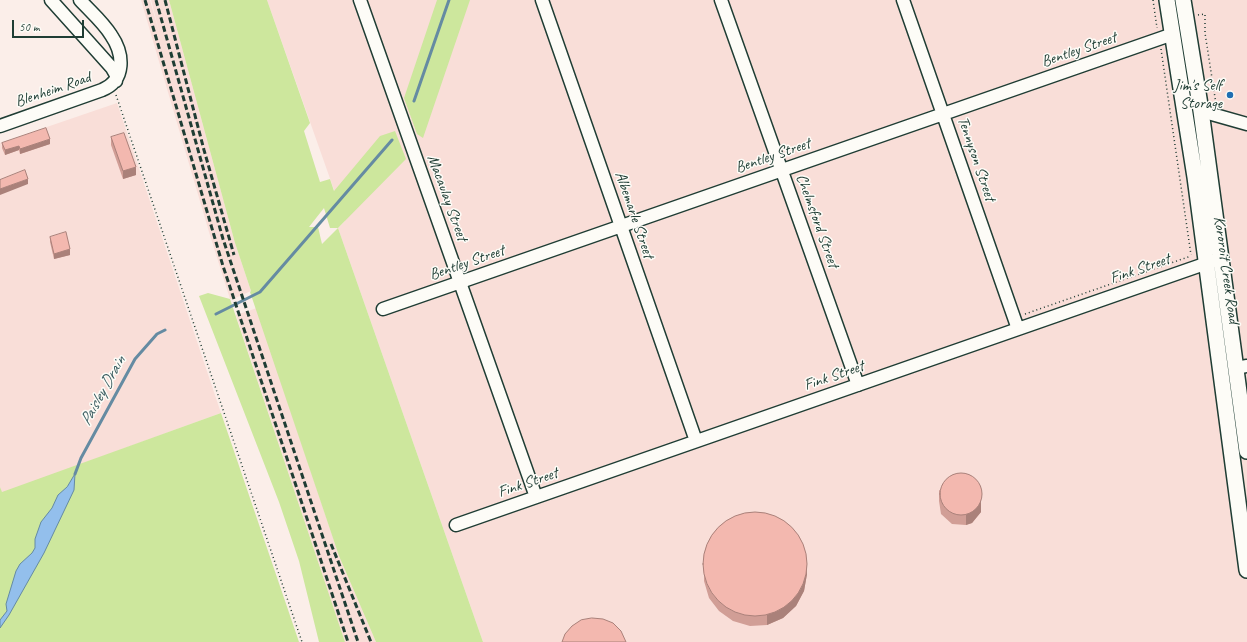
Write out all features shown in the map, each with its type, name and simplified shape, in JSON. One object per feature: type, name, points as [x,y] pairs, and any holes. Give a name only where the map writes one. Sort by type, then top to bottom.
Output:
[{"type":"main road","name":"Kororoit Creek Road","points":[[1167,0],[1166,36],[1195,177],[1197,262],[1245,545],[1247,570]]},
{"type":"main road","name":"Kororoit Creek Road","points":[[1183,0],[1201,111],[1222,258],[1241,367],[1247,451]]},
{"type":"street","points":[[51,0],[112,68],[116,75],[114,83]]},
{"type":"street","points":[[80,0],[110,32],[116,43],[121,66],[114,83]]},
{"type":"street","name":"Macaulay Street","points":[[360,0],[536,497]]},
{"type":"street","name":"Albemarle Street","points":[[542,0],[696,441]]},
{"type":"street","name":"Chelmsford Street","points":[[721,0],[858,384]]},
{"type":"street","name":"Tennyson Street","points":[[903,0],[1016,323]]},
{"type":"street","name":"Bentley Street","points":[[384,309],[1166,36]]},
{"type":"street","name":"Blenheim Road","points":[[0,126],[102,90],[114,83]]},
{"type":"street","points":[[1201,111],[1247,124]]},
{"type":"street","name":"Fink Street","points":[[456,525],[858,384],[1016,323],[1197,262],[1222,258]]},
{"type":"path","points":[[1016,323],[1197,262],[1166,36],[1153,0]]},
{"type":"path","points":[[114,83],[302,642]]},
{"type":"shaded area","points":[[141,0],[150,0],[160,35],[151,0],[169,0],[235,243],[251,291],[233,299],[230,299],[209,232]]},
{"type":"shaded area","points":[[267,0],[1247,0],[1247,642],[483,642],[338,228],[345,221]]},
{"type":"shaded area","points":[[117,103],[221,413],[2,493],[0,487],[0,143]]},
{"type":"shaded area","points":[[257,308],[339,556],[376,642],[345,642],[236,315]]},
{"type":"green space","points":[[169,0],[267,0],[310,123],[304,131],[320,182],[330,179],[334,191],[380,136],[395,131],[406,159],[338,228],[483,642],[376,642],[339,556],[250,292],[251,291],[235,243]],"holes":[[[324,208],[330,228],[338,228],[322,244],[318,227],[309,227]]]},
{"type":"green space","points":[[437,0],[470,0],[423,138],[417,134],[404,98]]},
{"type":"green space","points":[[208,293],[230,299],[345,642],[319,642],[299,561],[279,502],[199,296]]},
{"type":"green space","points":[[221,413],[299,642],[0,642],[0,487],[2,492]]},
{"type":"water","points":[[75,474],[74,490],[44,553],[0,628],[0,620],[7,611],[6,604],[16,571],[20,564],[32,553],[35,548],[35,539],[41,522],[52,508],[58,495],[67,487]]},
{"type":"building","points":[[46,128],[50,139],[20,149],[19,146],[5,150],[2,143]]},
{"type":"building","points":[[124,133],[136,167],[123,171],[111,137]]},
{"type":"building","points":[[25,170],[28,179],[0,189],[0,180]]},
{"type":"building","points":[[66,232],[70,249],[54,254],[50,237]]},
{"type":"building","points":[[957,473],[965,473],[976,479],[982,490],[982,498],[976,509],[965,515],[957,515],[946,509],[940,498],[940,490],[946,479]]},
{"type":"building","points":[[755,512],[775,516],[792,527],[803,544],[807,564],[803,584],[792,601],[775,612],[755,616],[735,612],[718,601],[707,584],[703,564],[707,544],[718,527],[735,516]]},
{"type":"building","points":[[592,618],[603,619],[613,623],[621,631],[626,642],[562,642],[565,634],[572,626],[581,620]]},
{"type":"waterway","points":[[414,101],[449,0]]},
{"type":"waterway","points":[[216,314],[260,292],[392,140]]},
{"type":"waterway","name":"Paisley Drain","points":[[75,474],[81,458],[135,359],[157,334],[165,330]]},
{"type":"railway","points":[[145,0],[223,266],[348,642]]},
{"type":"railway","points":[[156,0],[223,239],[358,642]]},
{"type":"railway","points":[[165,0],[204,150],[234,255]]},
{"type":"railway","points":[[331,544],[371,642]]},
{"type":"place","name":"Jim's Self Storage","points":[[1230,95]]}]
